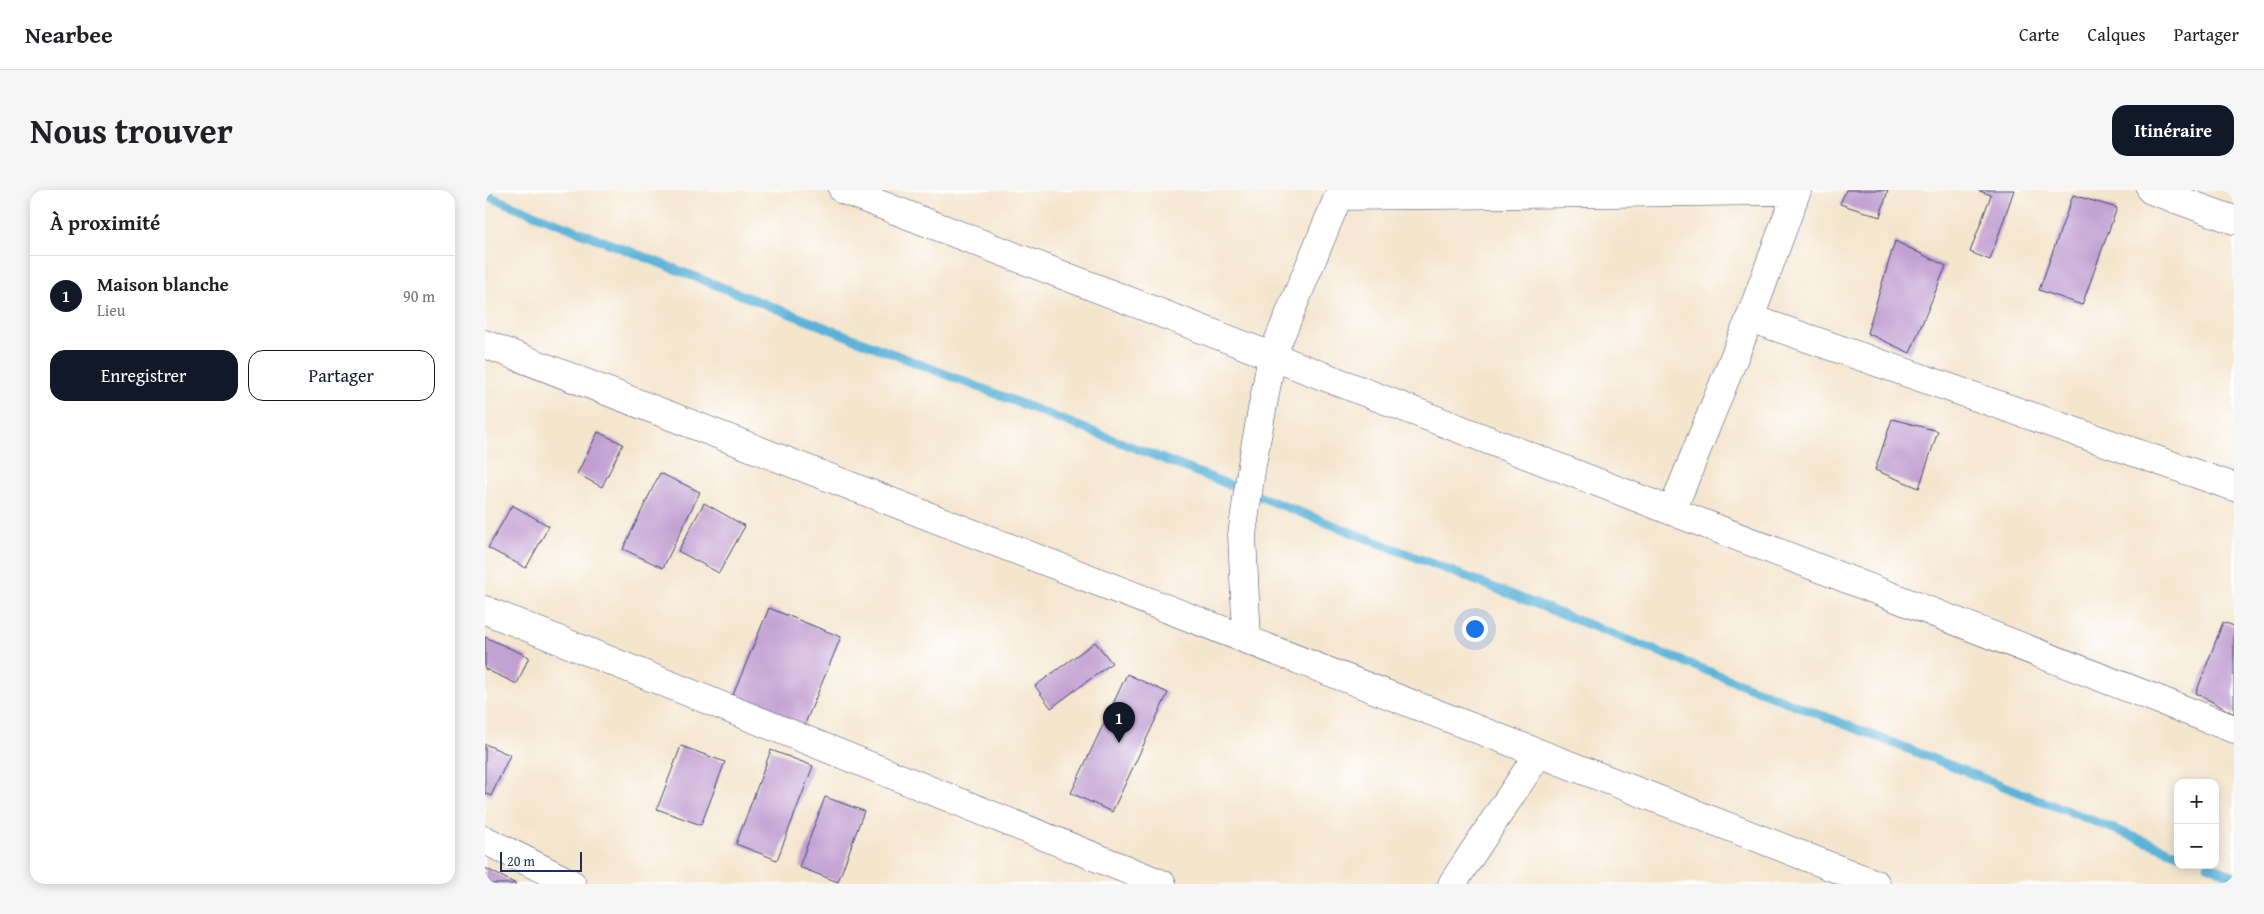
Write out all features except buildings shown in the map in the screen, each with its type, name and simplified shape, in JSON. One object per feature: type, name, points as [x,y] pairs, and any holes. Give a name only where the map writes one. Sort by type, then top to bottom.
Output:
[{"type":"street","points":[[843,190],[2234,729]]},
{"type":"street","points":[[1247,640],[1242,535],[1252,464],[1272,356],[1340,193],[1797,190],[1750,318],[1672,511]]},
{"type":"street","points":[[2151,190],[2234,220]]},
{"type":"street","points":[[1750,318],[2234,487]]},
{"type":"street","points":[[485,344],[1876,884]]},
{"type":"street","points":[[485,610],[1162,884]]},
{"type":"street","points":[[1452,884],[1539,753]]},
{"type":"street","points":[[485,840],[573,884]]},
{"type":"waterway","points":[[485,195],[2174,852]]},
{"type":"waterway","points":[[2217,869],[2234,876]]},
{"type":"place","name":"Maison blanche","points":[[1119,743]]}]
